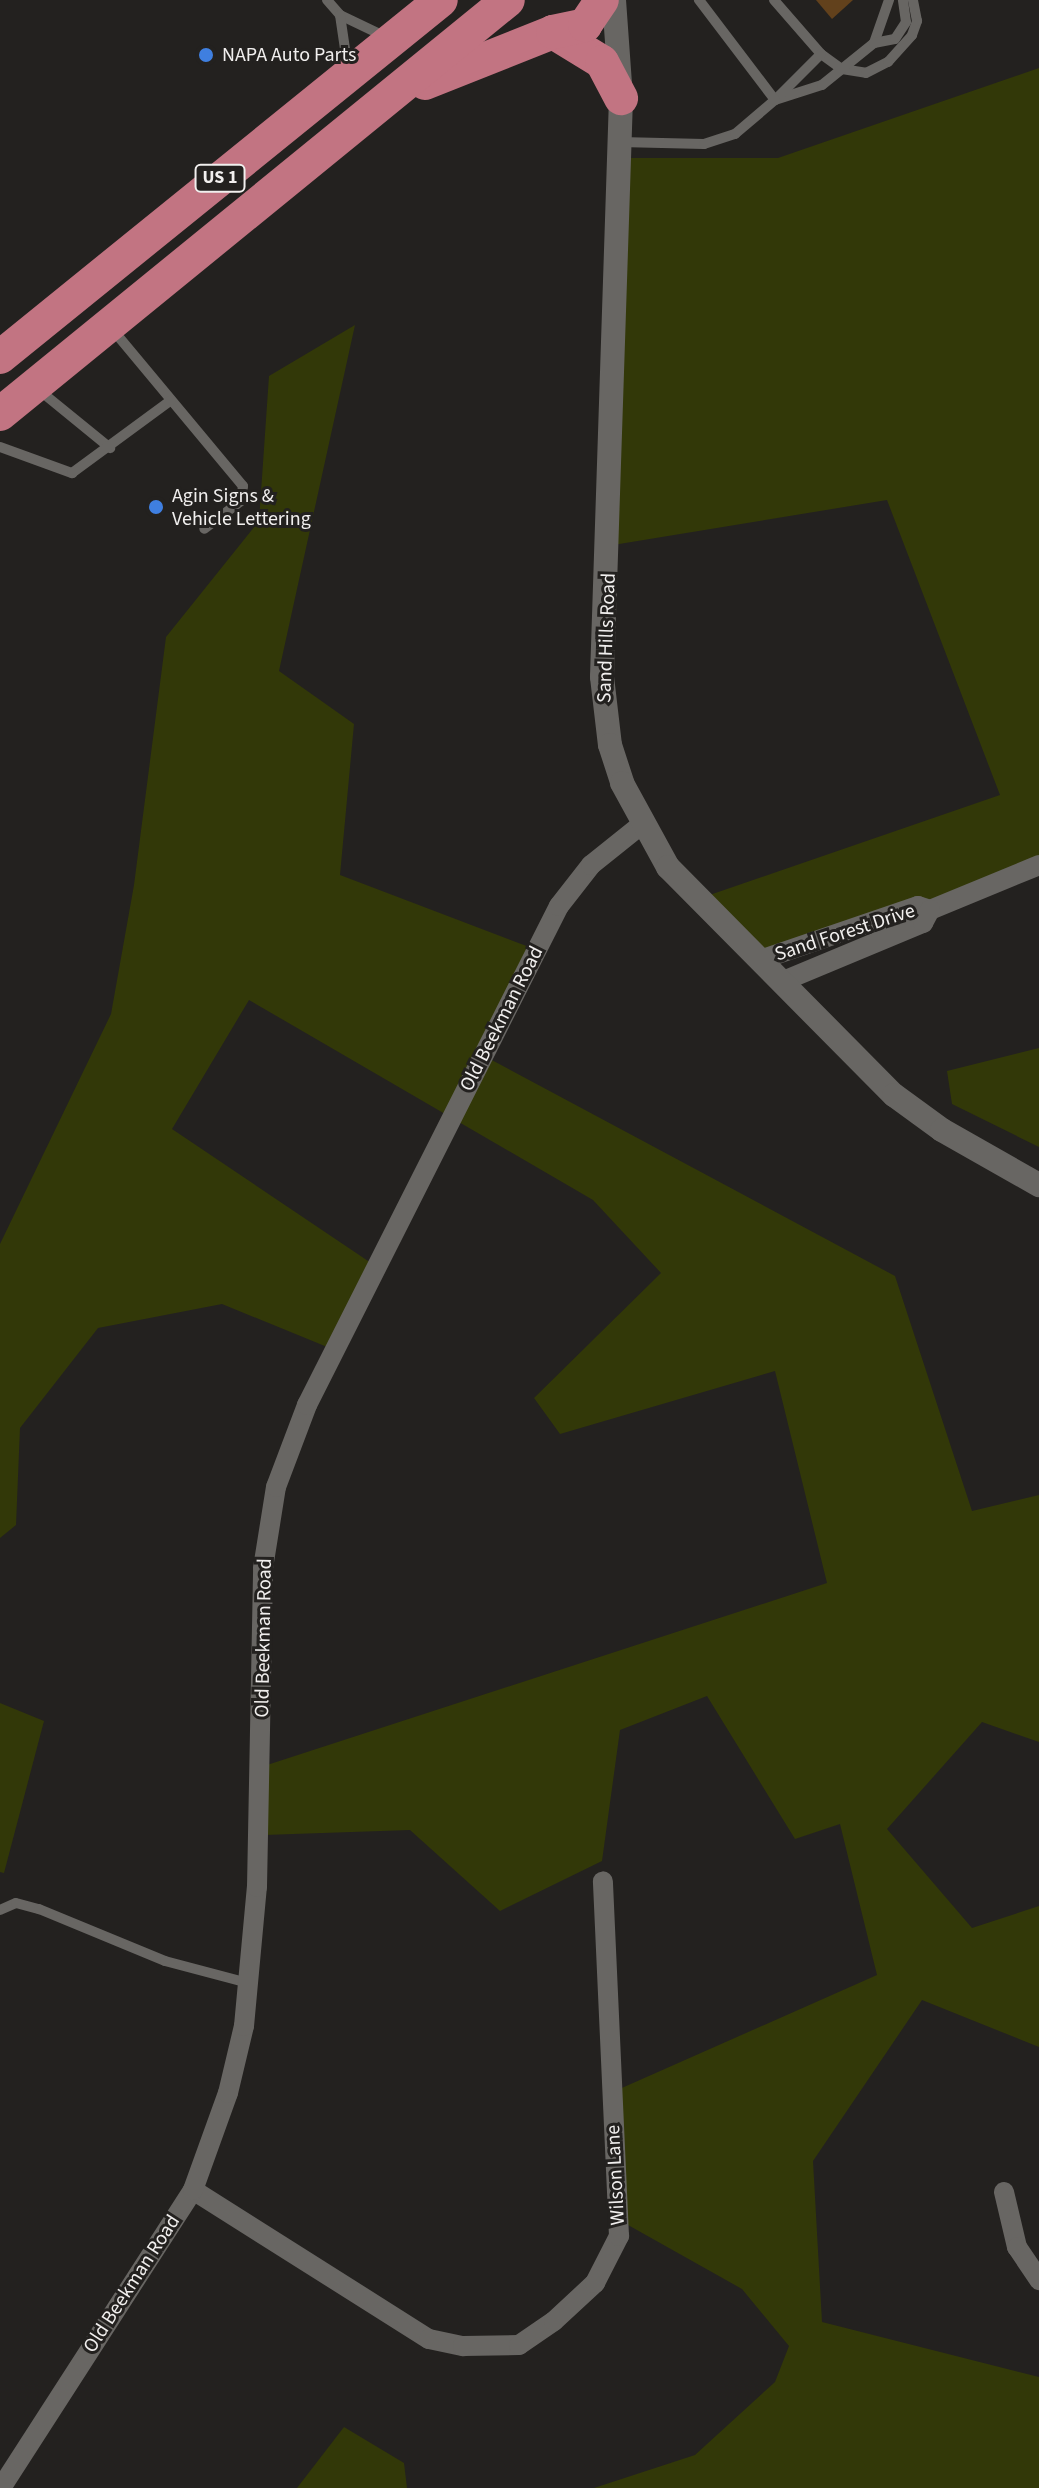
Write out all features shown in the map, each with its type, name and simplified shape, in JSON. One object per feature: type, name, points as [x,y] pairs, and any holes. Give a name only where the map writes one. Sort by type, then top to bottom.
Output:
[{"type":"highway","name":"US 1","points":[[0,357],[441,0]]},
{"type":"highway","name":"US 1","points":[[0,414],[508,0]]},
{"type":"highway","points":[[365,117],[439,75],[553,32],[585,25],[602,0]]},
{"type":"highway","points":[[553,32],[602,62],[621,98]]},
{"type":"street","name":"Sand Hills Road","points":[[614,0],[621,98],[602,677],[610,745],[641,825],[668,867],[894,1095],[942,1130],[1039,1185]]},
{"type":"street","name":"Old Beekman Road","points":[[1,2488],[193,2190],[228,2093],[248,1983],[257,1871],[263,1568],[276,1487],[307,1405],[559,906],[591,865],[641,825]]},
{"type":"street","name":"Sand Forest Drive","points":[[781,982],[923,923],[930,910],[1039,865]]},
{"type":"street","name":"Sand Forest Drive","points":[[760,960],[918,906],[930,910]]},
{"type":"street","name":"Wilson Lane","points":[[193,2190],[429,2339],[463,2346],[519,2345],[554,2321],[595,2283],[619,2236],[603,1881]]},
{"type":"street","points":[[1004,2192],[1017,2247],[1039,2280]]},
{"type":"lane","points":[[327,0],[340,15],[391,40]]},
{"type":"lane","points":[[699,0],[775,100]]},
{"type":"lane","points":[[774,0],[821,54],[842,69],[866,73],[888,62],[917,21],[913,0]]},
{"type":"lane","points":[[874,43],[889,0]]},
{"type":"lane","points":[[775,100],[799,96],[842,69],[874,43],[895,39],[906,22],[903,0]]},
{"type":"lane","points":[[340,15],[349,74]]},
{"type":"lane","points":[[620,142],[704,144],[735,134],[821,54]]},
{"type":"lane","points":[[110,325],[243,486],[241,501],[204,529]]},
{"type":"lane","points":[[34,386],[110,448]]},
{"type":"lane","points":[[0,447],[72,473],[170,401]]},
{"type":"lane","points":[[0,1910],[16,1903],[39,1909],[165,1961],[248,1983]]},
{"type":"green space","points":[[1039,68],[1039,861],[754,962],[698,899],[1000,795],[887,500],[607,546],[617,158],[778,158]]},
{"type":"green space","points":[[355,325],[279,671],[354,724],[340,875],[537,950],[488,1058],[895,1276],[972,1511],[1039,1495],[1039,1742],[982,1722],[887,1829],[972,1928],[1039,1906],[1039,2047],[922,2000],[813,2161],[822,2322],[1039,2377],[1039,2488],[594,2488],[695,2455],[775,2382],[789,2346],[742,2289],[612,2216],[615,2091],[877,1975],[840,1824],[795,1839],[707,1696],[620,1730],[602,1861],[500,1911],[410,1830],[264,1835],[264,1766],[827,1583],[775,1371],[560,1434],[534,1398],[661,1273],[593,1200],[249,1000],[172,1129],[377,1267],[337,1351],[222,1304],[98,1328],[20,1428],[16,1525],[0,1538],[0,1244],[111,1014],[134,885],[166,637],[259,521],[269,376]]},
{"type":"green space","points":[[1039,1048],[1039,1147],[952,1104],[947,1071]]},
{"type":"green space","points":[[0,1703],[44,1721],[4,1873],[0,1872]]},
{"type":"green space","points":[[344,2427],[404,2463],[407,2488],[297,2488]]},
{"type":"building","points":[[816,0],[853,0],[832,19]]},
{"type":"place","name":"NAPA Auto Parts","points":[[206,55]]},
{"type":"place","name":"Agin Signs & Vehicle Lettering","points":[[156,507]]}]
